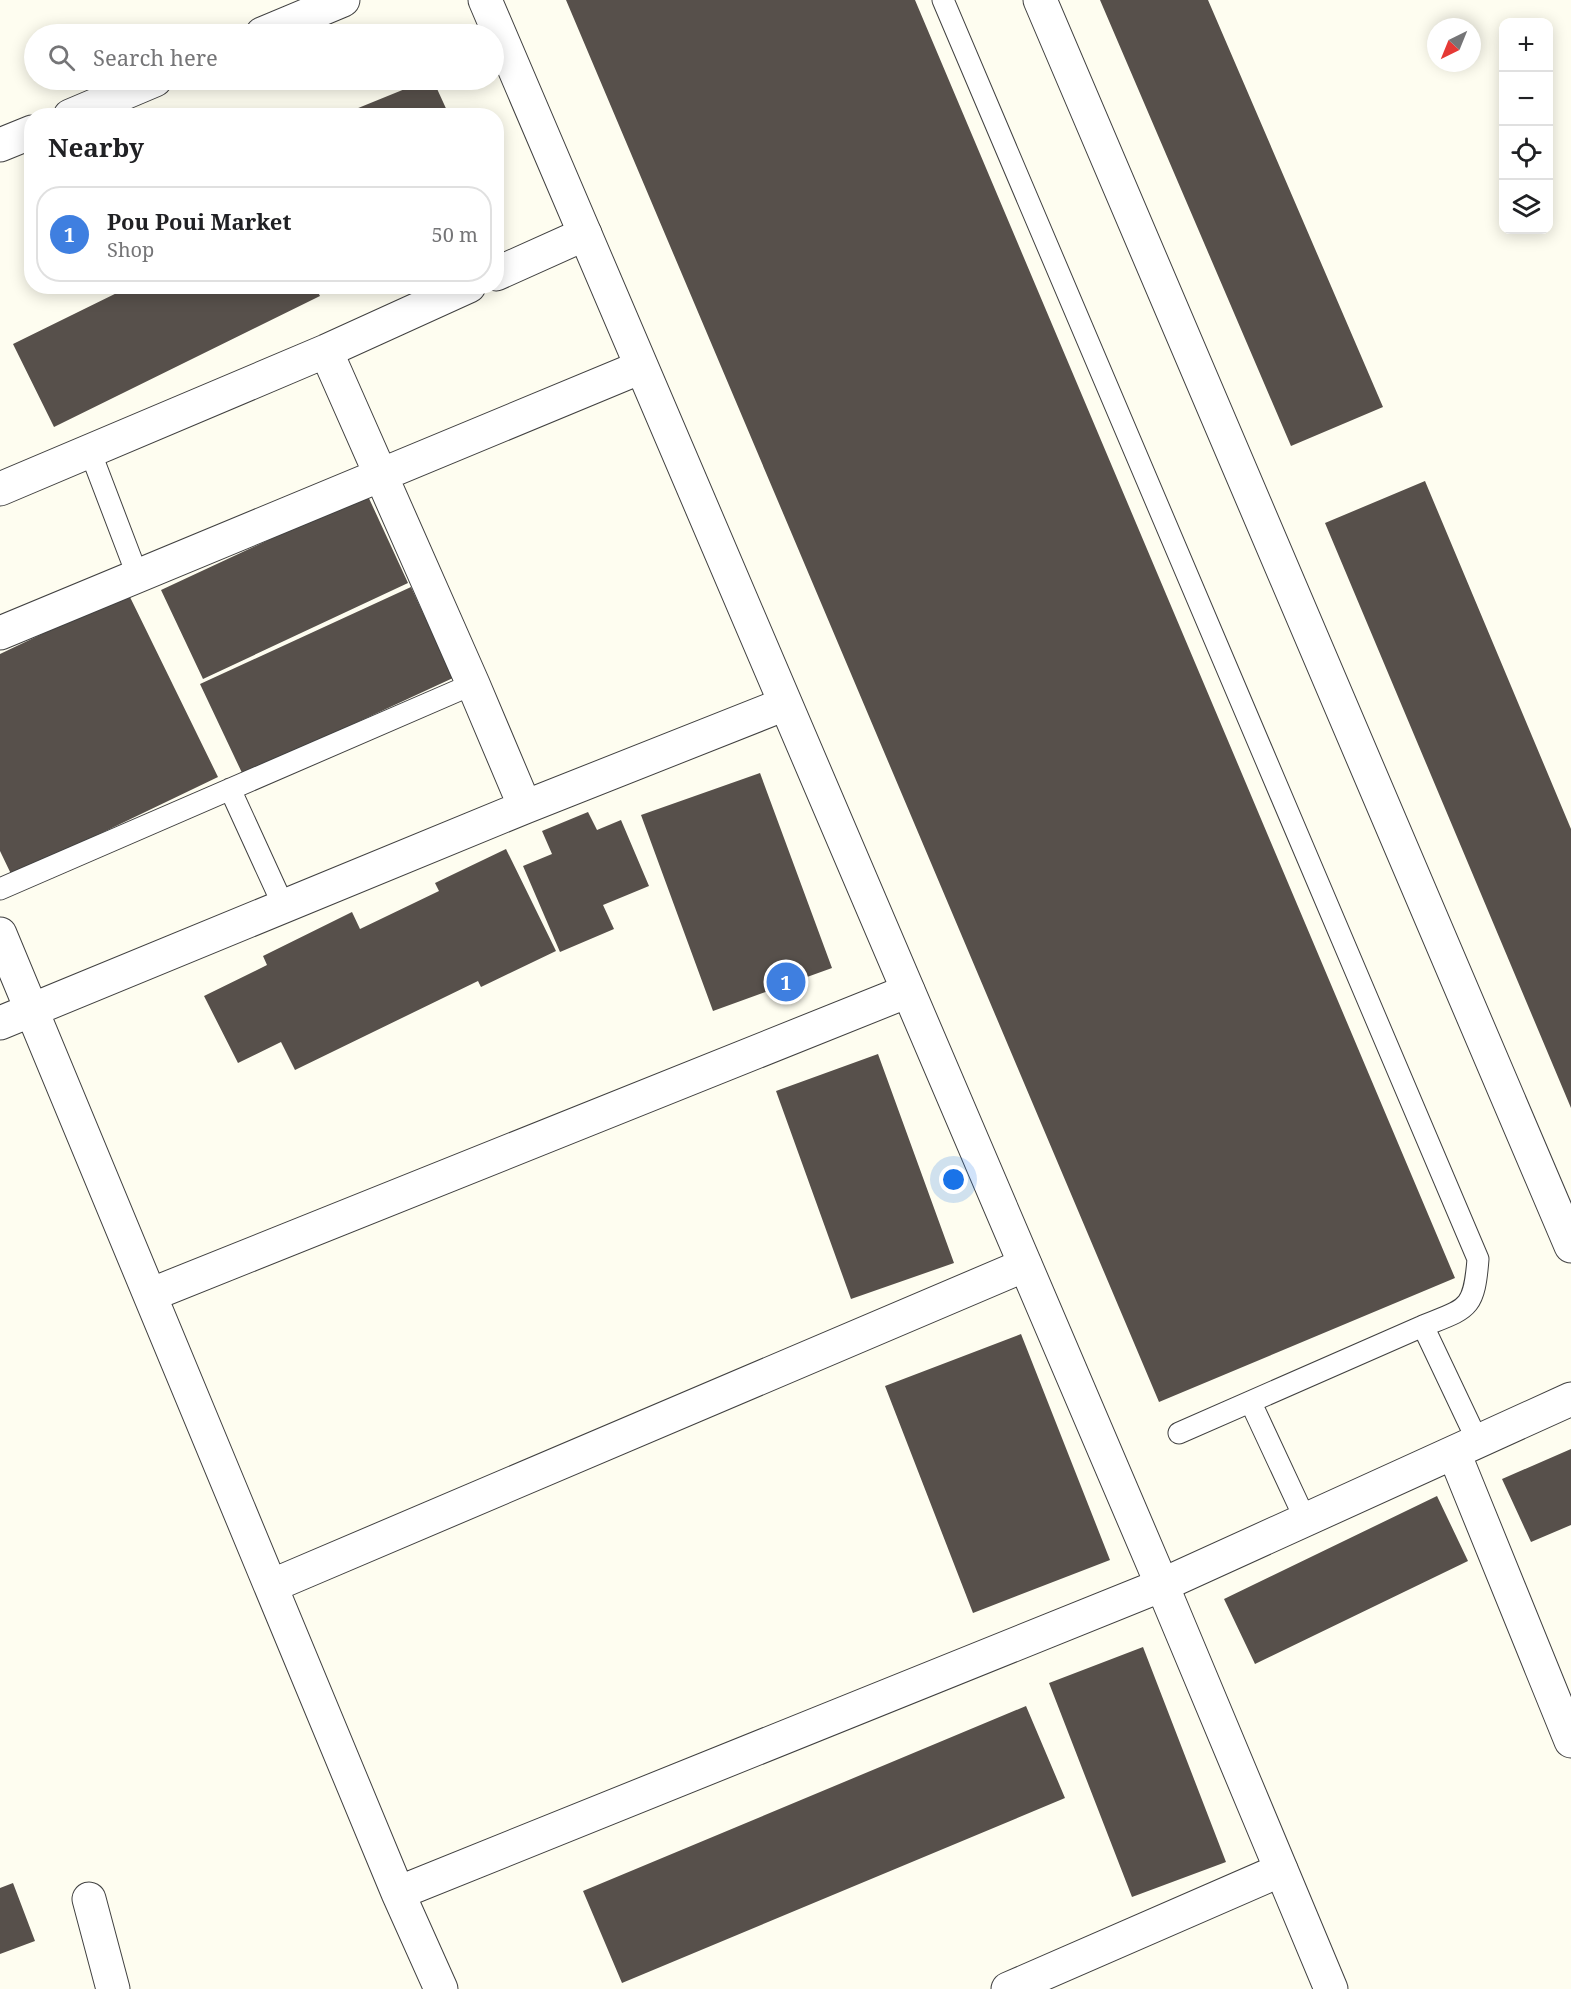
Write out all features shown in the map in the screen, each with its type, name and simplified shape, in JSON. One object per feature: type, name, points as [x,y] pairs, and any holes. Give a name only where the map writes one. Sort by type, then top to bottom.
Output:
[{"type":"street","points":[[286,24],[343,0]]},
{"type":"street","points":[[485,0],[495,24]]},
{"type":"street","points":[[1040,0],[1571,1246]]},
{"type":"street","points":[[504,44],[1162,1586],[1331,1989]]},
{"type":"street","points":[[89,108],[131,90]]},
{"type":"street","points":[[0,145],[24,135]]},
{"type":"street","points":[[504,270],[585,234]]},
{"type":"street","points":[[0,489],[327,351],[452,294]]},
{"type":"street","points":[[327,351],[525,807]]},
{"type":"street","points":[[0,633],[641,367]]},
{"type":"street","points":[[0,1023],[525,807],[785,704]]},
{"type":"street","points":[[0,934],[398,1893],[441,1989]]},
{"type":"street","points":[[150,1295],[908,991]]},
{"type":"street","points":[[271,1586],[1025,1265]]},
{"type":"street","points":[[398,1893],[1162,1586],[1571,1399]]},
{"type":"street","points":[[1466,1448],[1571,1741]]},
{"type":"street","points":[[1008,1989],[1281,1870]]},
{"type":"street","points":[[89,1899],[113,1989]]},
{"type":"lane","points":[[943,0],[1478,1259],[1476,1283],[1472,1296],[1462,1310],[1179,1433]]},
{"type":"lane","points":[[90,451],[138,577]]},
{"type":"lane","points":[[0,889],[473,684]]},
{"type":"lane","points":[[230,789],[284,907]]},
{"type":"lane","points":[[1423,1326],[1466,1448]]},
{"type":"lane","points":[[1251,1402],[1306,1521]]},
{"type":"building","points":[[566,0],[915,0],[1455,1278],[1159,1402]]},
{"type":"building","points":[[1100,0],[1208,0],[1383,407],[1291,446]]},
{"type":"building","points":[[402,90],[438,90],[446,108],[358,108]]},
{"type":"building","points":[[115,294],[319,294],[320,296],[54,427],[13,344]]},
{"type":"building","points":[[1425,481],[1571,829],[1571,1108],[1325,523]]},
{"type":"building","points":[[367,494],[408,583],[203,679],[161,590]]},
{"type":"building","points":[[411,587],[453,678],[243,775],[200,684]]},
{"type":"building","points":[[128,593],[218,777],[12,876],[0,851],[0,654]]},
{"type":"building","points":[[760,773],[832,968],[713,1011],[641,815]]},
{"type":"building","points":[[588,812],[597,830],[621,820],[649,886],[603,905],[614,929],[560,952],[523,866],[552,854],[542,831]]},
{"type":"building","points":[[506,849],[556,951],[481,987],[478,981],[295,1070],[281,1042],[238,1063],[204,996],[267,965],[263,956],[352,912],[360,929],[439,891],[435,883]]},
{"type":"building","points":[[878,1054],[954,1263],[851,1299],[776,1091]]},
{"type":"building","points":[[1021,1334],[1110,1560],[973,1613],[885,1386]]},
{"type":"building","points":[[1571,1449],[1571,1525],[1531,1542],[1502,1479]]},
{"type":"building","points":[[1437,1496],[1468,1561],[1255,1664],[1224,1599]]},
{"type":"building","points":[[1143,1647],[1226,1862],[1132,1897],[1049,1683]]},
{"type":"building","points":[[1026,1706],[1065,1798],[622,1983],[583,1891]]},
{"type":"building","points":[[13,1883],[35,1941],[0,1954],[0,1888]]},
{"type":"place","name":"Pou Poui Market","points":[[786,982]]}]
